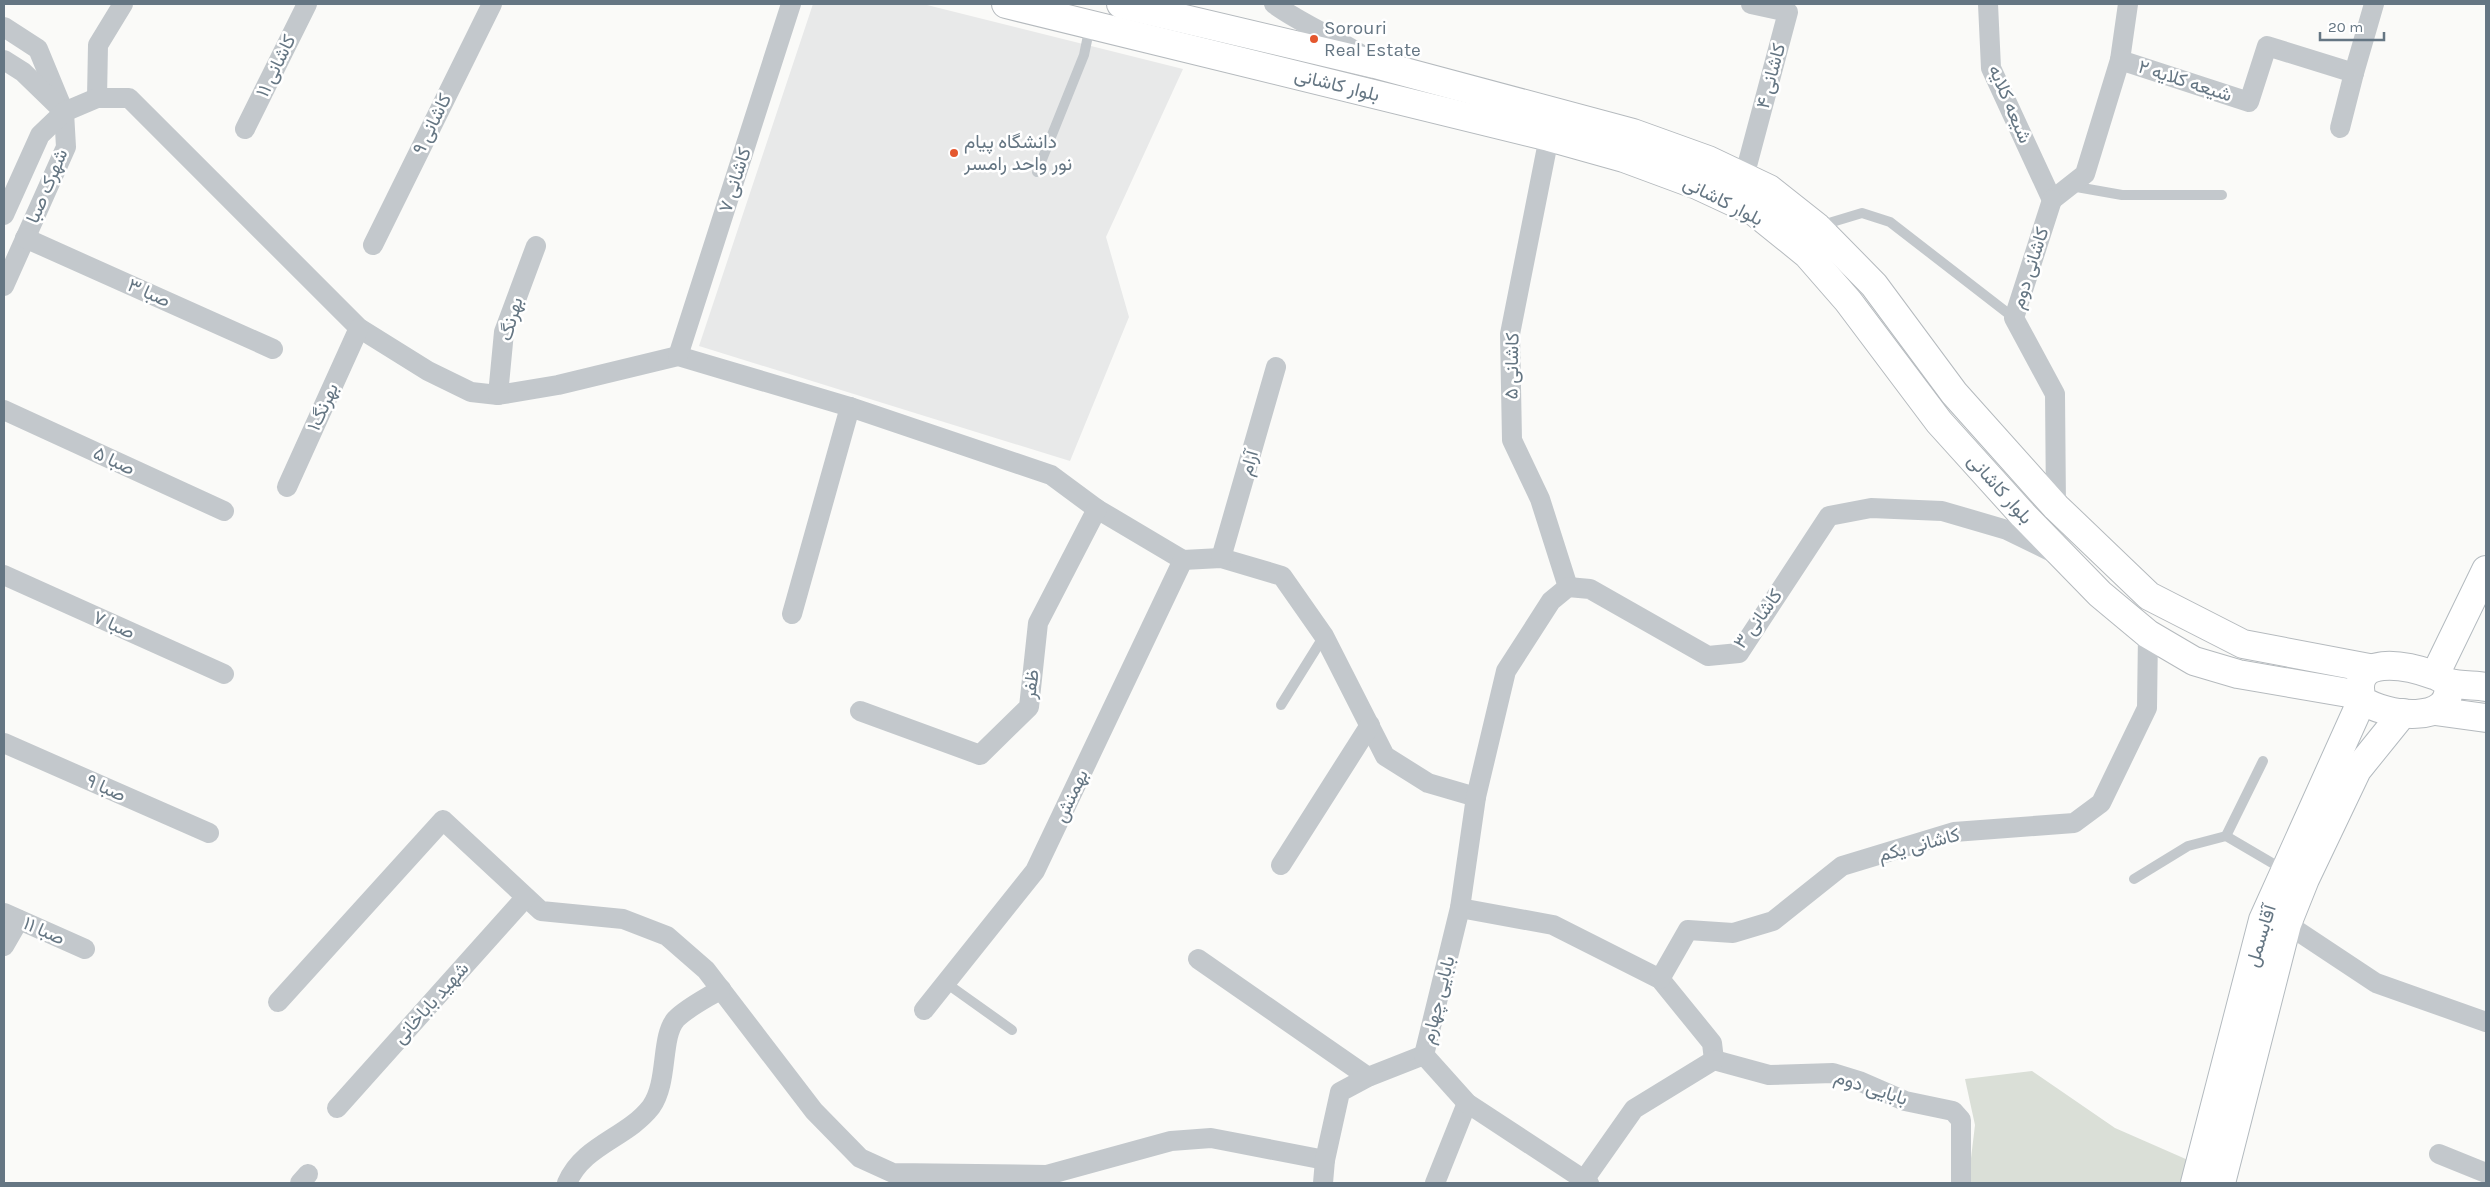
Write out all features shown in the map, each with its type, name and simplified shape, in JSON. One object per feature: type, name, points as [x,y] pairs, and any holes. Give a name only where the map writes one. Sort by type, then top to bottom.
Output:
[{"type":"main road","name":"بلوار کاشانی","points":[[1006,4],[1549,137],[1624,158],[1698,185],[1755,212],[1807,254],[1848,301],[1939,422],[2064,558],[2100,594],[2148,634],[2194,661],[2238,674],[2318,687],[2361,697],[2373,708],[2403,713],[2435,711],[2486,718]]},
{"type":"main road","name":"بلوار کاشانی","points":[[1121,4],[1375,64],[1633,133],[1708,160],[1769,189],[1816,227],[1874,284],[1954,393],[2056,506],[2149,596],[2242,644],[2369,668],[2410,668],[2441,679],[2486,687]]},
{"type":"main road","points":[[2435,711],[2445,704],[2450,693],[2441,679],[2486,570]]},
{"type":"main road","points":[[2318,687],[2323,684],[2328,674],[2323,660]]},
{"type":"main road","name":"آقابسمل","points":[[2196,1183],[2263,920],[2346,734],[2361,697],[2358,688],[2361,676],[2369,668]]},
{"type":"main road","name":"آقابسمل","points":[[2221,1183],[2287,924],[2305,879],[2357,770],[2403,713]]},
{"type":"main road","points":[[2346,734],[2363,739],[2373,751]]},
{"type":"street","points":[[97,98],[98,45],[123,4]]},
{"type":"street","name":"کاشانی ۱۱","points":[[246,129],[307,4]]},
{"type":"street","name":"کاشانی ۹","points":[[373,245],[492,4]]},
{"type":"street","name":"کاشانی ۷","points":[[678,356],[791,4]]},
{"type":"street","points":[[1274,4],[1286,13],[1342,41],[1375,64]]},
{"type":"street","name":"کاشانی ۴","points":[[1744,177],[1788,12],[1751,4]]},
{"type":"street","name":"شیعه کلایه","points":[[1988,4],[1991,68],[2052,200]]},
{"type":"street","points":[[2120,60],[2128,4]]},
{"type":"street","points":[[2340,128],[2374,4]]},
{"type":"street","points":[[4,28],[38,48],[64,112]]},
{"type":"street","name":"شیعه کلایه ۲","points":[[2052,200],[2085,174],[2120,60],[2249,102],[2267,46],[2354,73]]},
{"type":"street","points":[[4,60],[23,72],[64,112]]},
{"type":"street","points":[[64,112],[97,98],[129,98],[359,328],[428,371],[471,392],[498,395],[558,385],[678,356],[850,407],[1051,475],[1097,509],[1183,560],[1221,558],[1282,576],[1324,636],[1386,756],[1428,783],[1476,797],[1506,671],[1550,601],[1568,587]]},
{"type":"street","name":"شهرک صبا","points":[[4,215],[40,135],[64,112]]},
{"type":"street","name":"شهرک صبا","points":[[4,286],[66,147],[64,112]]},
{"type":"street","name":"کاشانی ۵","points":[[1549,137],[1510,334],[1512,440],[1540,500],[1568,587]]},
{"type":"street","name":"کاشانی دوم","points":[[2052,200],[2014,318],[2055,394],[2056,506]]},
{"type":"street","name":"صبا ۳","points":[[25,238],[273,349]]},
{"type":"street","name":"بهرنگ","points":[[498,395],[504,332],[536,246]]},
{"type":"street","name":"۱بهرنگ","points":[[287,487],[359,328]]},
{"type":"street","name":"آرام","points":[[1221,558],[1276,367]]},
{"type":"street","points":[[792,614],[850,407]]},
{"type":"street","name":"صبا ۵","points":[[4,410],[224,511]]},
{"type":"street","name":"کاشانی ۳","points":[[1568,587],[1590,589],[1708,656],[1739,653],[1829,516],[1871,508],[1942,511],[2007,530],[2064,558]]},
{"type":"street","name":"ظفر","points":[[860,711],[980,755],[1029,707],[1038,624],[1097,509]]},
{"type":"street","name":"بهمنش","points":[[924,1010],[1035,871],[1183,560]]},
{"type":"street","name":"صبا ۷","points":[[4,576],[224,674]]},
{"type":"street","name":"کاشانی یکم","points":[[1660,978],[1688,930],[1733,933],[1773,921],[1842,866],[1954,832],[2074,823],[2102,803],[2147,708],[2148,634]]},
{"type":"street","points":[[1281,866],[1370,725]]},
{"type":"street","name":"صبا ۹","points":[[4,743],[209,834]]},
{"type":"street","name":"بابایی چهارم","points":[[1476,797],[1460,908],[1424,1055],[1467,1102],[1587,1182]]},
{"type":"street","points":[[278,1002],[443,820],[541,911],[623,919],[667,936],[706,970],[814,1111],[860,1158],[893,1174],[1047,1174],[1171,1141],[1211,1138],[1325,1160]]},
{"type":"street","name":"شهید باباخانی","points":[[337,1108],[525,898]]},
{"type":"street","points":[[1460,908],[1553,925],[1660,978],[1712,1043],[1714,1060],[1634,1109],[1587,1182]]},
{"type":"street","points":[[4,946],[12,916]]},
{"type":"street","name":"صبا ۱۱","points":[[12,916],[85,949]]},
{"type":"street","points":[[2287,924],[2376,984],[2486,1022]]},
{"type":"street","points":[[1198,959],[1368,1077]]},
{"type":"street","points":[[567,1183],[570,1176],[590,1153],[632,1125],[651,1106],[662,1085],[669,1037],[676,1020],[721,989]]},
{"type":"street","points":[[1324,1183],[1325,1160],[1340,1092],[1368,1077],[1424,1055]]},
{"type":"street","name":"بابایی دوم","points":[[1714,1060],[1769,1075],[1833,1073],[1859,1081],[1905,1101],[1952,1111],[1961,1120],[1961,1183]]},
{"type":"street","points":[[1435,1183],[1467,1102]]},
{"type":"street","points":[[2439,1154],[2486,1173]]},
{"type":"lane","points":[[1037,172],[1084,55],[1090,24]]},
{"type":"lane","points":[[2070,186],[2122,195],[2222,195]]},
{"type":"lane","points":[[1816,227],[1862,213],[1890,222],[2014,318]]},
{"type":"lane","points":[[1280,705],[1324,636]]},
{"type":"lane","points":[[2226,836],[2263,762]]},
{"type":"lane","points":[[2134,879],[2188,846],[2226,836],[2285,870]]},
{"type":"lane","points":[[946,983],[1012,1030]]},
{"type":"shaded area","name":"دانشگاه پیام نور واحد رامسر","points":[[813,4],[923,4],[1183,69],[1106,237],[1129,317],[1070,461],[699,346]]},
{"type":"shaded area","points":[[2032,1071],[2115,1128],[2188,1160],[2184,1183],[1968,1183],[1975,1125],[1965,1079]]},
{"type":"place","name":"Sorouri Real Estate","points":[[1314,39]]},
{"type":"place","name":"دانشگاه پیام نور واحد رامسر","points":[[954,153]]}]
